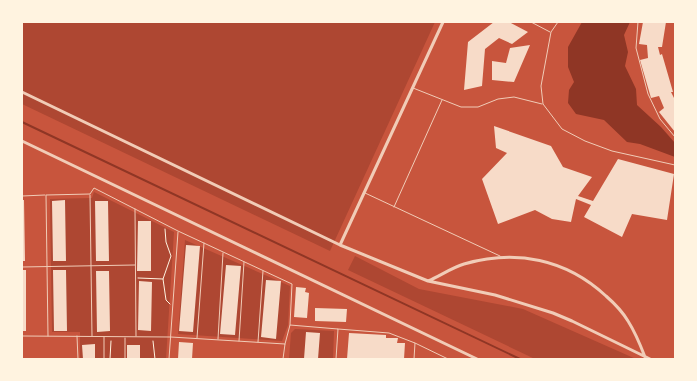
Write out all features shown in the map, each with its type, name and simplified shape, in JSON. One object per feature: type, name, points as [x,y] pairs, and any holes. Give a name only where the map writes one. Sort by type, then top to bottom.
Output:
[{"type":"street","points":[[340,245],[443,22]]},
{"type":"street","points":[[22,92],[340,245],[428,281],[495,295],[532,306],[572,321],[650,359]]},
{"type":"street","points":[[22,141],[477,359]]},
{"type":"street","points":[[428,281],[453,268],[465,264],[501,257],[543,261],[570,270],[582,277],[614,303],[628,320],[637,336],[645,357]]},
{"type":"lane","points":[[530,22],[551,32]]},
{"type":"lane","points":[[558,22],[551,32],[541,86],[543,104],[562,129],[585,141],[612,152],[675,165]]},
{"type":"lane","points":[[638,22],[636,48],[648,94],[660,119],[675,137]]},
{"type":"lane","points":[[413,88],[461,107],[478,107],[498,99],[514,97],[543,104]]},
{"type":"lane","points":[[394,207],[442,100]]},
{"type":"lane","points":[[92,336],[90,194],[94,188],[178,231],[292,284],[290,325],[284,344],[283,359]]},
{"type":"lane","points":[[364,193],[501,257]]},
{"type":"lane","points":[[22,196],[90,194]]},
{"type":"lane","points":[[46,195],[48,336]]},
{"type":"lane","points":[[135,209],[136,336]]},
{"type":"lane","points":[[170,359],[178,231]]},
{"type":"lane","points":[[197,338],[204,243]]},
{"type":"lane","points":[[218,340],[223,252]]},
{"type":"lane","points":[[239,341],[244,262]]},
{"type":"lane","points":[[22,267],[135,266]]},
{"type":"lane","points":[[258,342],[263,271]]},
{"type":"lane","points":[[290,325],[389,333],[415,343],[448,359]]},
{"type":"lane","points":[[336,359],[338,329]]},
{"type":"lane","points":[[22,336],[153,336],[284,344]]},
{"type":"lane","points":[[77,336],[78,359]]},
{"type":"lane","points":[[104,336],[104,359]]},
{"type":"lane","points":[[125,336],[125,359]]},
{"type":"lane","points":[[414,359],[415,343]]},
{"type":"path","points":[[165,224],[166,242],[171,256],[162,279],[166,300],[173,307]]},
{"type":"path","points":[[136,278],[162,279]]},
{"type":"path","points":[[110,359],[111,336]]},
{"type":"path","points":[[153,336],[155,359]]},
{"type":"shaded area","points":[[22,22],[435,22],[330,251],[22,104]]},
{"type":"shaded area","points":[[582,22],[630,22],[624,35],[628,52],[625,66],[636,89],[637,105],[661,127],[675,143],[675,157],[640,144],[627,142],[604,120],[576,114],[568,103],[569,90],[574,82],[568,67],[568,47]]},
{"type":"shaded area","points":[[94,192],[174,232],[166,359],[80,359],[80,332],[52,332],[50,199],[92,198]]},
{"type":"shaded area","points":[[185,240],[290,286],[288,325],[282,341],[178,334]]},
{"type":"shaded area","points":[[355,256],[419,289],[523,309],[636,359],[535,359],[348,270]]},
{"type":"shaded area","points":[[295,329],[334,331],[333,359],[289,359],[291,333]]},
{"type":"building","points":[[494,22],[509,22],[528,32],[512,44],[499,38],[485,49],[482,86],[464,90],[468,42]]},
{"type":"building","points":[[643,22],[666,22],[662,47],[658,47],[660,55],[662,54],[673,92],[671,92],[675,100],[675,132],[659,112],[664,108],[659,96],[651,98],[640,60],[648,58],[647,45],[639,44]]},
{"type":"building","points":[[530,45],[514,82],[492,80],[492,61],[506,63],[510,48]]},
{"type":"building","points":[[494,126],[551,146],[563,167],[592,177],[578,196],[593,201],[618,159],[674,174],[667,220],[632,214],[622,237],[584,217],[591,205],[576,199],[571,222],[552,219],[535,210],[498,224],[482,179],[507,153],[496,148]]},
{"type":"building","points":[[22,200],[24,200],[25,261],[22,261]]},
{"type":"building","points":[[65,200],[66,261],[53,261],[52,201]]},
{"type":"building","points":[[95,201],[108,201],[109,261],[96,261]]},
{"type":"building","points":[[138,221],[151,221],[151,271],[137,271]]},
{"type":"building","points":[[186,245],[200,246],[193,332],[179,331]]},
{"type":"building","points":[[226,265],[241,266],[235,335],[220,334]]},
{"type":"building","points":[[22,270],[26,270],[26,331],[22,331]]},
{"type":"building","points":[[53,270],[66,270],[67,331],[54,331]]},
{"type":"building","points":[[96,271],[109,271],[110,331],[97,332]]},
{"type":"building","points":[[266,280],[281,281],[276,339],[261,337]]},
{"type":"building","points":[[139,281],[152,282],[151,331],[138,330]]},
{"type":"building","points":[[296,287],[306,288],[305,292],[309,293],[307,318],[294,317]]},
{"type":"building","points":[[315,308],[347,309],[346,322],[315,321]]},
{"type":"building","points":[[306,332],[320,333],[318,359],[304,359]]},
{"type":"building","points":[[349,333],[386,335],[386,338],[398,338],[397,343],[405,343],[404,359],[347,359]]},
{"type":"building","points":[[179,342],[193,343],[192,359],[178,359]]},
{"type":"building","points":[[95,344],[95,359],[83,359],[82,345]]},
{"type":"building","points":[[127,345],[140,345],[140,359],[127,359]]},
{"type":"waterway","points":[[22,122],[520,359]]}]
